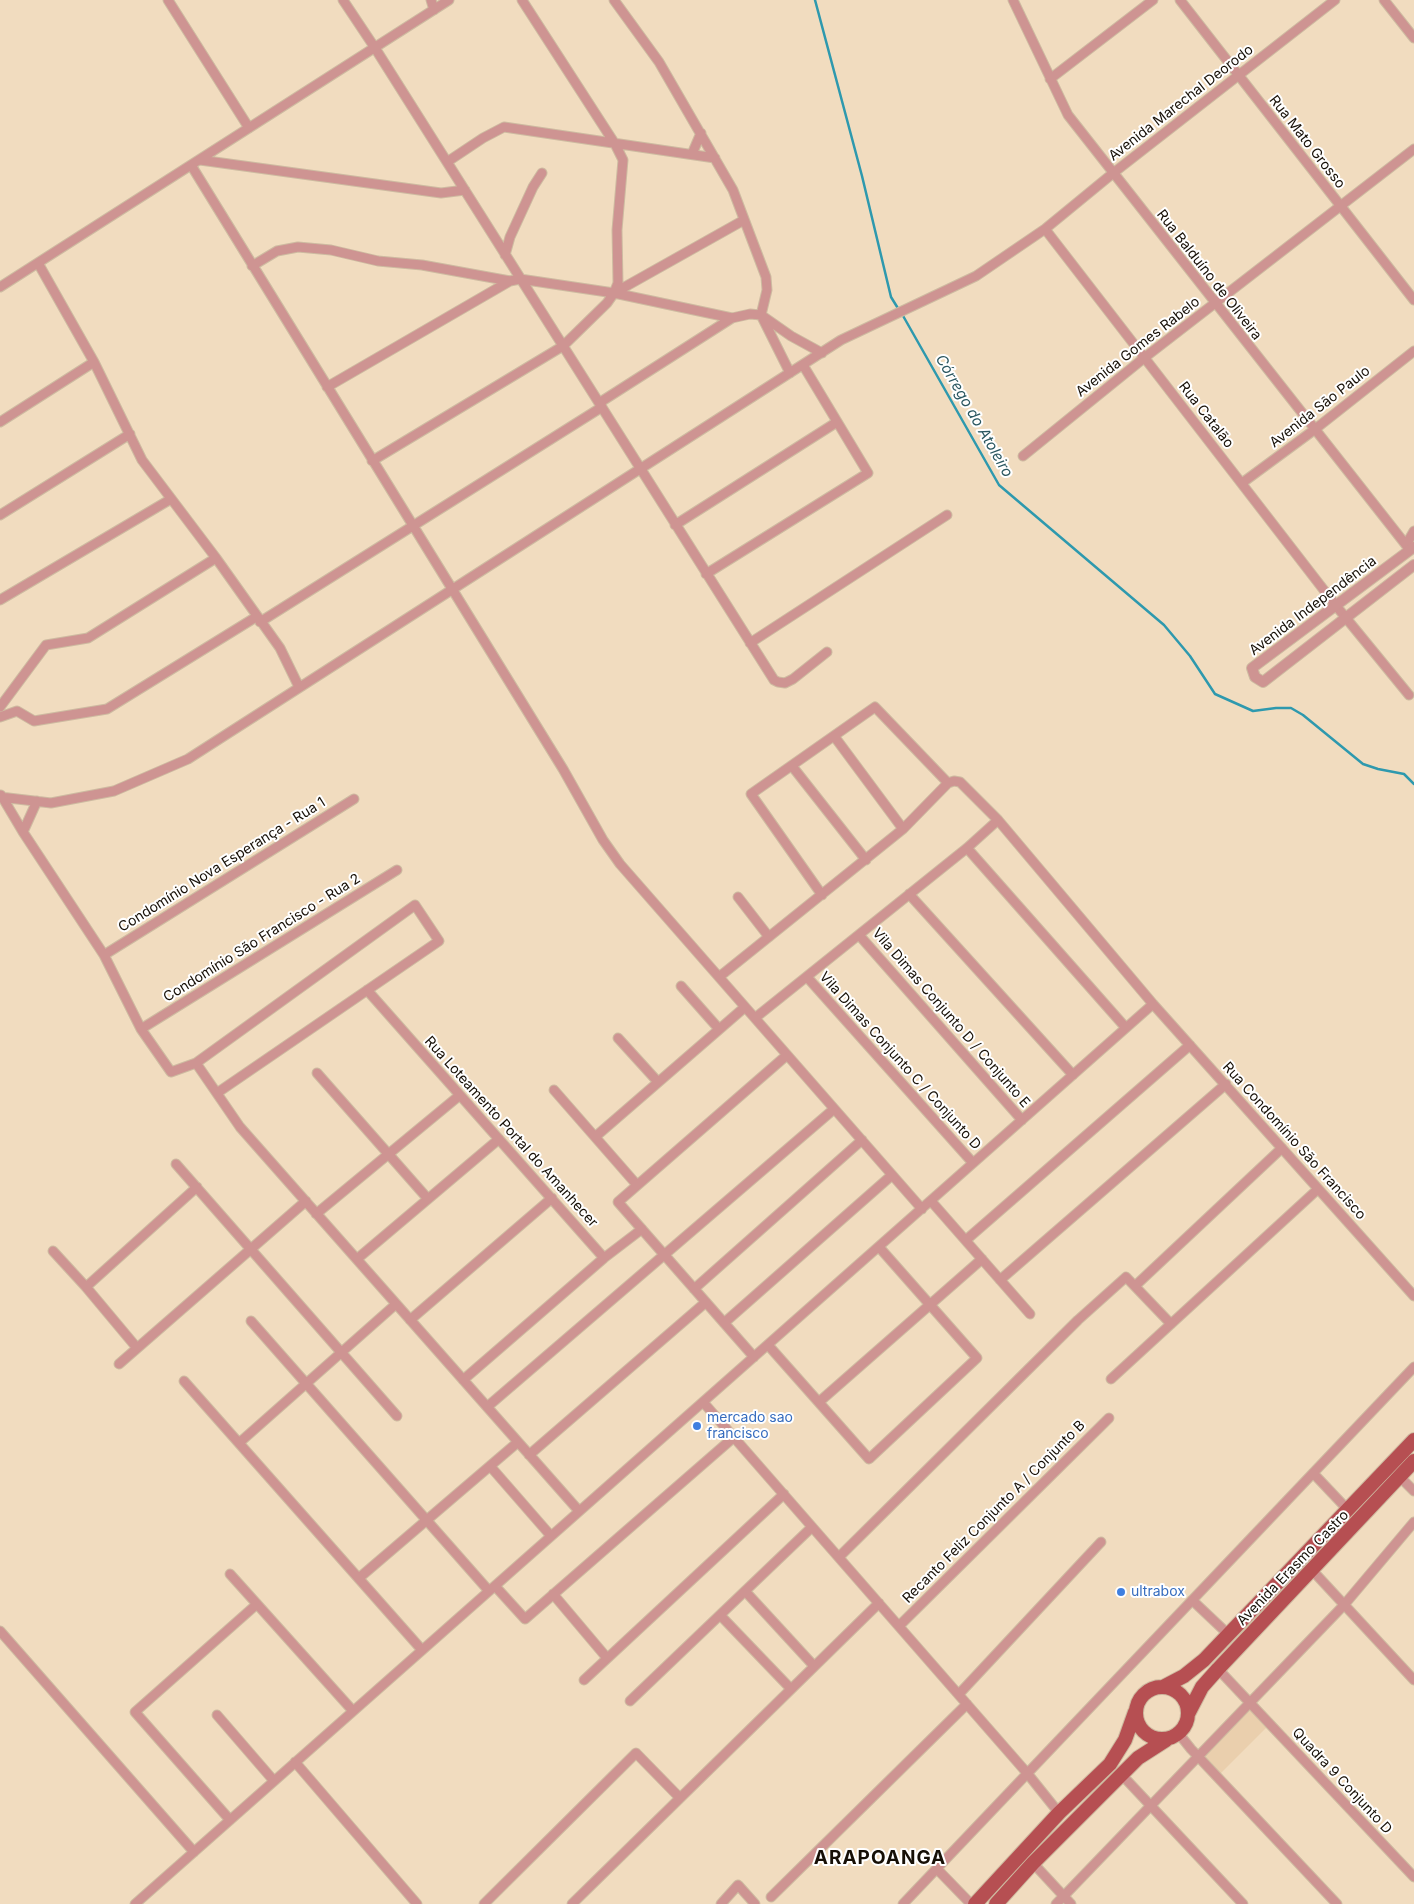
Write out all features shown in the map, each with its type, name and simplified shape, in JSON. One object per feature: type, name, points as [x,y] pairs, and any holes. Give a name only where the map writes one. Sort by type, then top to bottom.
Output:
[{"type":"main road","name":"Avenida Erasmo Castro","points":[[1164,1687],[1191,1671],[1229,1635],[1414,1440]]},
{"type":"main road","name":"Avenida Erasmo Castro","points":[[1188,1714],[1202,1686],[1414,1461]]},
{"type":"main road","points":[[973,1904],[1059,1813],[1110,1764],[1126,1740],[1139,1699],[1144,1693],[1153,1688],[1164,1687],[1173,1690],[1181,1696],[1187,1704],[1188,1714],[1187,1722],[1179,1734],[1138,1758],[996,1904]]},
{"type":"main road","points":[[1135,1712],[1136,1722],[1141,1731],[1149,1737],[1166,1740]]},
{"type":"street","points":[[168,0],[249,128]]},
{"type":"street","points":[[343,0],[774,680],[785,682],[793,679],[827,652]]},
{"type":"street","points":[[431,0],[434,10]]},
{"type":"street","points":[[0,287],[449,0]]},
{"type":"street","points":[[522,0],[615,144],[623,160],[617,230],[618,283],[614,293]]},
{"type":"street","points":[[614,0],[659,62],[733,190],[766,277],[767,290],[762,315],[790,373]]},
{"type":"street","name":"Rua Balduíno de Oliveira","points":[[1013,0],[1068,115],[1112,174],[1314,430],[1410,548]]},
{"type":"street","points":[[1050,80],[1153,0]]},
{"type":"street","name":"Rua Mato Grosso","points":[[1180,0],[1414,300]]},
{"type":"street","name":"Avenida Marechal Deorodo","points":[[1,796],[51,803],[114,791],[188,759],[841,340],[976,276],[1045,229],[1112,174],[1335,0]]},
{"type":"street","points":[[1384,0],[1414,38]]},
{"type":"street","points":[[447,162],[482,138],[504,127],[715,158]]},
{"type":"street","points":[[692,154],[701,133]]},
{"type":"street","name":"Avenida Gomes Rabelo","points":[[1023,456],[1144,358],[1414,149]]},
{"type":"street","points":[[200,160],[441,193],[465,190]]},
{"type":"street","points":[[191,166],[563,769],[603,840],[620,864],[922,1209]]},
{"type":"street","points":[[505,254],[510,237],[533,187],[542,173]]},
{"type":"street","points":[[372,461],[564,346],[614,293],[744,220]]},
{"type":"street","name":"Rua Catalão","points":[[1045,229],[1336,607],[1409,695]]},
{"type":"street","points":[[252,266],[277,251],[298,247],[331,250],[378,261],[422,266],[510,281]]},
{"type":"street","points":[[38,263],[94,362],[148,468],[216,558],[280,648],[299,688]]},
{"type":"street","points":[[327,387],[510,281],[520,279],[614,293],[732,318]]},
{"type":"street","points":[[0,716],[17,710],[34,721],[107,709],[412,526],[732,318],[750,314],[762,315],[791,336],[822,353]]},
{"type":"street","name":"Avenida São Paulo","points":[[1242,483],[1314,430],[1414,351]]},
{"type":"street","points":[[0,422],[94,362]]},
{"type":"street","points":[[706,574],[868,473],[803,365]]},
{"type":"street","points":[[675,524],[838,422]]},
{"type":"street","points":[[0,515],[130,434]]},
{"type":"street","points":[[0,600],[171,499]]},
{"type":"street","points":[[750,643],[946,515]]},
{"type":"street","points":[[1410,548],[1414,531]]},
{"type":"street","name":"Avenida Independência","points":[[1410,548],[1336,607],[1252,668],[1255,677],[1263,682],[1414,565]]},
{"type":"street","points":[[0,708],[46,645],[88,638],[216,558]]},
{"type":"street","points":[[719,977],[866,860],[904,829],[948,783],[876,707],[751,794],[822,895]]},
{"type":"street","points":[[834,736],[904,829]]},
{"type":"street","points":[[792,766],[866,860]]},
{"type":"street","name":"Rua Condomínio São Francisco","points":[[948,783],[954,781],[966,786],[998,820],[1153,1004],[1414,1296]]},
{"type":"street","points":[[1,796],[104,955],[142,1030],[171,1072],[196,1063],[415,905],[439,941],[217,1093]]},
{"type":"street","name":"Condomínio Nova Esperança - Rua 1","points":[[104,955],[354,799]]},
{"type":"street","points":[[23,832],[37,801]]},
{"type":"street","points":[[755,1018],[967,848],[998,820]]},
{"type":"street","points":[[967,848],[1126,1028]]},
{"type":"street","name":"Condomínio São Francisco - Rua 2","points":[[142,1030],[397,870]]},
{"type":"street","points":[[910,894],[1073,1075]]},
{"type":"street","points":[[738,897],[769,937]]},
{"type":"street","name":"Vila Dimas Conjunto D / Conjunto E","points":[[859,935],[1022,1120]]},
{"type":"street","name":"Vila Dimas Conjunto C / Conjunto D","points":[[807,977],[973,1163]]},
{"type":"street","points":[[681,986],[719,1029]]},
{"type":"street","name":"Rua Loteamento Portal do Amanhecer","points":[[366,990],[604,1258]]},
{"type":"street","points":[[135,1904],[1153,1004]]},
{"type":"street","points":[[595,1137],[745,1007]]},
{"type":"street","points":[[618,1038],[658,1082]]},
{"type":"street","points":[[966,1240],[1190,1045]]},
{"type":"street","points":[[754,1357],[618,1202],[787,1055]]},
{"type":"street","points":[[196,1063],[240,1127],[579,1511]]},
{"type":"street","points":[[317,1073],[428,1199]]},
{"type":"street","points":[[1000,1280],[1226,1084]]},
{"type":"street","points":[[554,1090],[637,1185]]},
{"type":"street","points":[[316,1214],[460,1095]]},
{"type":"street","points":[[487,1407],[834,1109]]},
{"type":"street","points":[[357,1259],[499,1139]]},
{"type":"street","points":[[694,1289],[862,1140]]},
{"type":"street","points":[[1134,1286],[1282,1148]]},
{"type":"street","points":[[176,1164],[397,1416]]},
{"type":"street","points":[[724,1323],[892,1175]]},
{"type":"street","points":[[86,1287],[197,1187]]},
{"type":"street","points":[[1111,1379],[1318,1189]]},
{"type":"street","points":[[410,1320],[552,1198]]},
{"type":"street","points":[[931,1201],[1030,1314]]},
{"type":"street","points":[[119,1364],[250,1248],[306,1202]]},
{"type":"street","points":[[463,1380],[604,1258],[642,1228]]},
{"type":"street","points":[[768,1345],[869,1459],[977,1358],[879,1247]]},
{"type":"street","points":[[52,1251],[86,1287],[137,1348]]},
{"type":"street","points":[[819,1402],[982,1259]]},
{"type":"street","points":[[839,1557],[1055,1343],[1126,1277],[1171,1324]]},
{"type":"street","points":[[529,1454],[706,1302]]},
{"type":"street","points":[[239,1443],[396,1304]]},
{"type":"street","points":[[251,1321],[427,1520],[492,1588],[525,1619],[734,1437]]},
{"type":"street","points":[[903,1904],[1414,1367]]},
{"type":"street","points":[[184,1381],[422,1650]]},
{"type":"street","points":[[703,1402],[1028,1773],[1059,1813]]},
{"type":"street","name":"Recanto Feliz Conjunto A / Conjunto B","points":[[899,1626],[1109,1418]]},
{"type":"street","points":[[359,1578],[518,1442]]},
{"type":"street","points":[[490,1466],[551,1536]]},
{"type":"street","points":[[1313,1473],[1348,1510]]},
{"type":"street","points":[[1400,1476],[1414,1491]]},
{"type":"street","points":[[584,1680],[784,1494]]},
{"type":"street","points":[[1056,1904],[1344,1605],[1414,1522]]},
{"type":"street","points":[[630,1701],[812,1527]]},
{"type":"street","points":[[959,1694],[1101,1542]]},
{"type":"street","points":[[1312,1570],[1414,1680]]},
{"type":"street","points":[[230,1574],[353,1711]]},
{"type":"street","points":[[744,1591],[814,1666]]},
{"type":"street","points":[[553,1594],[607,1658]]},
{"type":"street","points":[[1192,1600],[1229,1635]]},
{"type":"street","points":[[572,1904],[879,1603]]},
{"type":"street","points":[[230,1820],[135,1712],[257,1604]]},
{"type":"street","points":[[720,1615],[792,1689]]},
{"type":"street","points":[[0,1631],[194,1852]]},
{"type":"street","name":"Quadra 9 Conjunto D","points":[[1218,1669],[1414,1877]]},
{"type":"street","points":[[771,1897],[967,1704]]},
{"type":"street","points":[[217,1715],[274,1781]]},
{"type":"street","points":[[1179,1734],[1337,1904]]},
{"type":"street","points":[[484,1904],[636,1753],[680,1798]]},
{"type":"street","points":[[295,1762],[417,1904]]},
{"type":"street","points":[[1121,1774],[1243,1904]]},
{"type":"street","points":[[1033,1864],[1071,1904]]},
{"type":"street","points":[[936,1869],[973,1904]]},
{"type":"street","points":[[721,1904],[738,1884],[755,1904]]},
{"type":"shaded area","points":[[1247,1704],[1270,1724],[1217,1777],[1198,1756]]},
{"type":"waterway","name":"Córrego do Atoleiro","points":[[815,0],[862,176],[891,297],[899,310]]},
{"type":"waterway","name":"Córrego do Atoleiro","points":[[902,314],[999,485],[1164,625],[1190,656],[1215,694],[1253,711],[1291,708],[1303,715],[1363,764],[1404,774],[1414,784]]},
{"type":"place","name":"mercado sao francisco","points":[[697,1426]]},
{"type":"place","name":"ultrabox","points":[[1121,1592]]},
{"type":"district","name":"ARAPOANGA","points":[[880,1858]]}]
